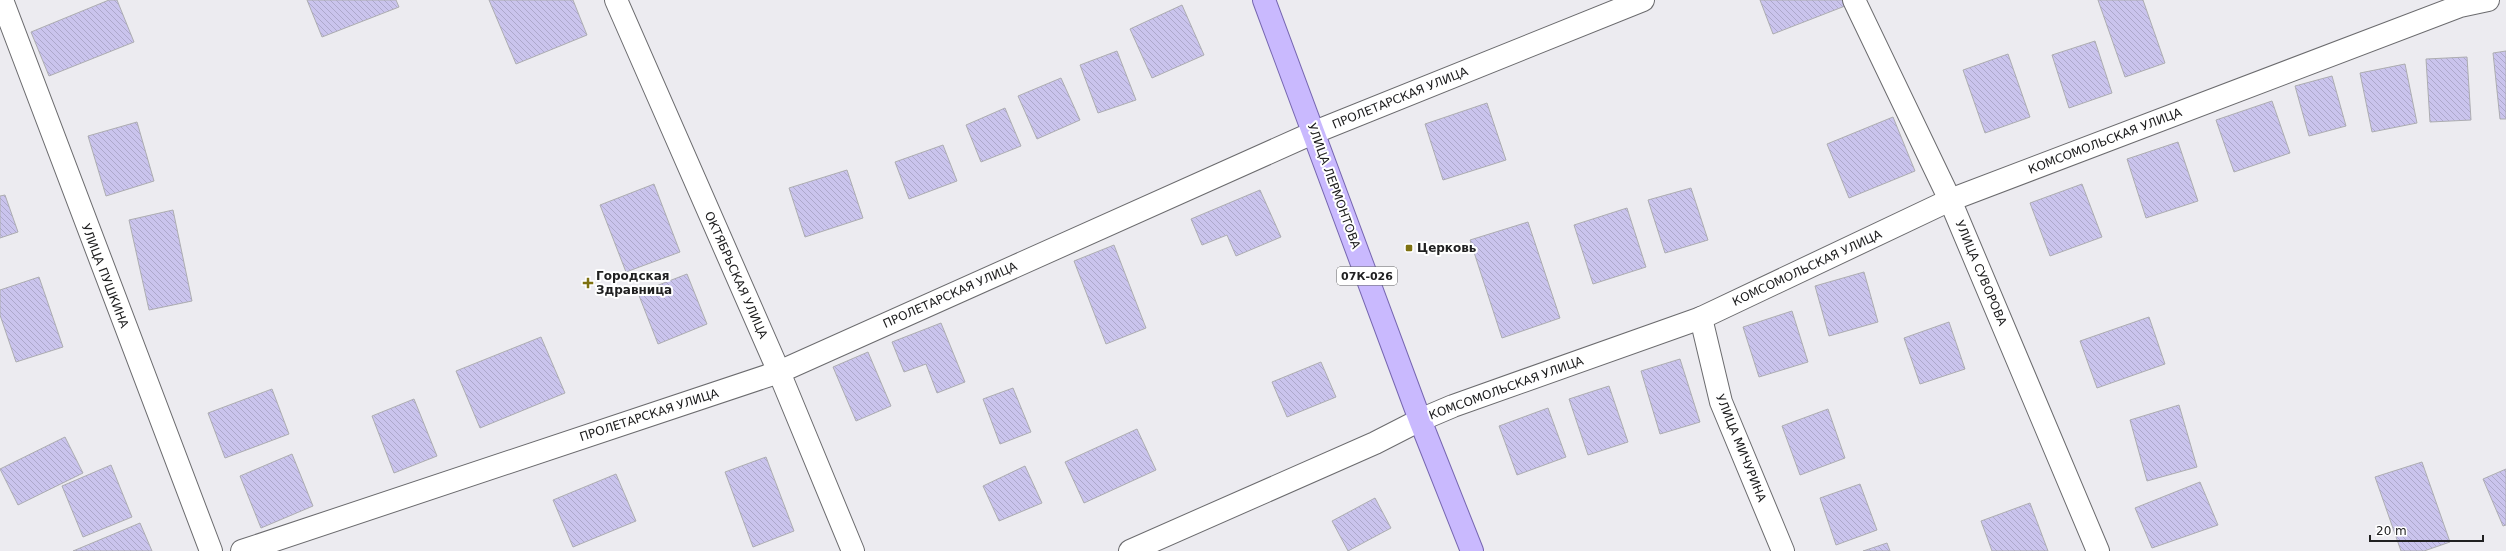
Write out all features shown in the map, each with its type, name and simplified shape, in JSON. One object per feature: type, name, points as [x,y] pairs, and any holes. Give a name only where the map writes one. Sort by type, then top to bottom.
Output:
[{"type":"main road","name":"УЛИЦА ЛЕРМОНТОВА","points":[[1264,0],[1315,132],[1420,420],[1472,551]]},
{"type":"street","name":"УЛИЦА ПУШКИНА","points":[[2,0],[211,551]]},
{"type":"street","name":"ОКТЯБРЬСКАЯ УЛИЦА","points":[[616,0],[779,372],[853,551]]},
{"type":"street","name":"ПРОЛЕТАРСКАЯ УЛИЦА","points":[[242,551],[779,372],[1315,132],[1642,0]]},
{"type":"street","name":"УЛИЦА СУВОРОВА","points":[[1854,0],[1950,200],[2098,551]]},
{"type":"street","name":"КОМСОМОЛЬСКАЯ УЛИЦА","points":[[1130,551],[1375,443],[1420,420],[1525,379],[1701,318],[1950,200],[2460,6],[2488,0]]},
{"type":"street","name":"УЛИЦА МИЧУРИНА","points":[[1701,318],[1721,402],[1783,551]]},
{"type":"building","points":[[109,0],[117,0],[134,42],[49,76],[31,32]]},
{"type":"building","points":[[307,0],[396,0],[399,7],[322,37]]},
{"type":"building","points":[[489,0],[573,0],[587,35],[516,64]]},
{"type":"building","points":[[1760,0],[1843,0],[1845,6],[1773,34]]},
{"type":"building","points":[[2098,0],[2143,0],[2165,63],[2125,77]]},
{"type":"building","points":[[1182,5],[1204,55],[1152,78],[1130,29]]},
{"type":"building","points":[[2095,41],[2112,93],[2069,108],[2052,55]]},
{"type":"building","points":[[1117,51],[1136,100],[1098,113],[1080,65]]},
{"type":"building","points":[[2506,51],[2506,119],[2500,119],[2493,53]]},
{"type":"building","points":[[2008,54],[2030,117],[1985,133],[1963,70]]},
{"type":"building","points":[[2467,57],[2471,120],[2430,122],[2426,59]]},
{"type":"building","points":[[2405,64],[2417,123],[2372,132],[2360,73]]},
{"type":"building","points":[[2332,76],[2346,126],[2309,136],[2295,86]]},
{"type":"building","points":[[1061,78],[1080,120],[1037,139],[1018,96]]},
{"type":"building","points":[[2272,101],[2290,153],[2234,172],[2216,120]]},
{"type":"building","points":[[1487,103],[1506,160],[1443,180],[1425,124]]},
{"type":"building","points":[[1005,108],[1021,146],[981,162],[966,125]]},
{"type":"building","points":[[1893,117],[1915,171],[1849,198],[1827,144]]},
{"type":"building","points":[[137,122],[154,181],[106,196],[88,136]]},
{"type":"building","points":[[2178,142],[2198,201],[2146,218],[2127,159]]},
{"type":"building","points":[[943,145],[957,181],[909,199],[895,162]]},
{"type":"building","points":[[847,170],[863,218],[805,237],[789,188]]},
{"type":"building","points":[[654,184],[680,252],[626,272],[600,205]]},
{"type":"building","points":[[2082,184],[2102,237],[2050,256],[2030,203]]},
{"type":"building","points":[[1691,188],[1708,240],[1665,253],[1648,200]]},
{"type":"building","points":[[1260,190],[1281,237],[1236,256],[1227,235],[1202,245],[1191,219]]},
{"type":"building","points":[[5,195],[18,232],[0,238],[0,196]]},
{"type":"building","points":[[1627,208],[1646,267],[1593,284],[1574,225]]},
{"type":"building","points":[[173,210],[192,301],[149,310],[129,220]]},
{"type":"building","points":[[1528,222],[1560,318],[1502,338],[1470,240]]},
{"type":"building","points":[[1114,245],[1146,328],[1106,344],[1074,261]]},
{"type":"building","points":[[1864,272],[1878,322],[1829,336],[1815,286]]},
{"type":"building","points":[[687,274],[707,324],[658,344],[638,293]]},
{"type":"building","points":[[39,277],[63,347],[16,362],[0,315],[0,290]]},
{"type":"building","points":[[1792,311],[1808,362],[1759,377],[1743,327]]},
{"type":"building","points":[[2149,317],[2165,364],[2097,388],[2080,341]]},
{"type":"building","points":[[1949,322],[1965,369],[1920,384],[1904,338]]},
{"type":"building","points":[[941,323],[965,382],[937,393],[926,364],[904,372],[892,342]]},
{"type":"building","points":[[541,337],[565,393],[480,428],[456,371]]},
{"type":"building","points":[[868,352],[891,406],[856,421],[833,367]]},
{"type":"building","points":[[1680,359],[1700,422],[1660,434],[1641,371]]},
{"type":"building","points":[[1321,362],[1336,397],[1287,417],[1272,382]]},
{"type":"building","points":[[1609,386],[1628,442],[1588,455],[1569,399]]},
{"type":"building","points":[[1013,388],[1031,432],[1000,444],[983,399]]},
{"type":"building","points":[[272,389],[289,434],[225,458],[208,413]]},
{"type":"building","points":[[414,399],[437,456],[394,473],[372,416]]},
{"type":"building","points":[[2179,405],[2197,467],[2147,481],[2130,420]]},
{"type":"building","points":[[1548,408],[1566,457],[1517,475],[1499,426]]},
{"type":"building","points":[[1828,409],[1845,458],[1800,475],[1782,426]]},
{"type":"building","points":[[1137,429],[1156,470],[1084,503],[1065,462]]},
{"type":"building","points":[[65,437],[83,473],[18,505],[0,469]]},
{"type":"building","points":[[292,454],[313,506],[261,528],[240,476]]},
{"type":"building","points":[[766,457],[794,531],[753,547],[725,472]]},
{"type":"building","points":[[2422,462],[2450,542],[2424,551],[2401,551],[2375,477]]},
{"type":"building","points":[[111,465],[132,517],[83,537],[62,486]]},
{"type":"building","points":[[1025,466],[1042,503],[999,521],[983,486]]},
{"type":"building","points":[[2506,469],[2506,525],[2503,526],[2483,479]]},
{"type":"building","points":[[616,474],[636,521],[573,547],[553,500]]},
{"type":"building","points":[[2200,482],[2218,525],[2152,548],[2135,508]]},
{"type":"building","points":[[1860,484],[1877,530],[1836,545],[1820,498]]},
{"type":"building","points":[[1375,498],[1391,528],[1348,551],[1332,521]]},
{"type":"building","points":[[2030,503],[2048,551],[1992,551],[1981,521]]},
{"type":"building","points":[[140,523],[152,551],[73,551]]},
{"type":"building","points":[[1887,543],[1890,551],[1863,551]]},
{"type":"place","name":"Церковь","points":[[1409,248]]},
{"type":"place","name":"Городская Здравница","points":[[588,283]]}]
